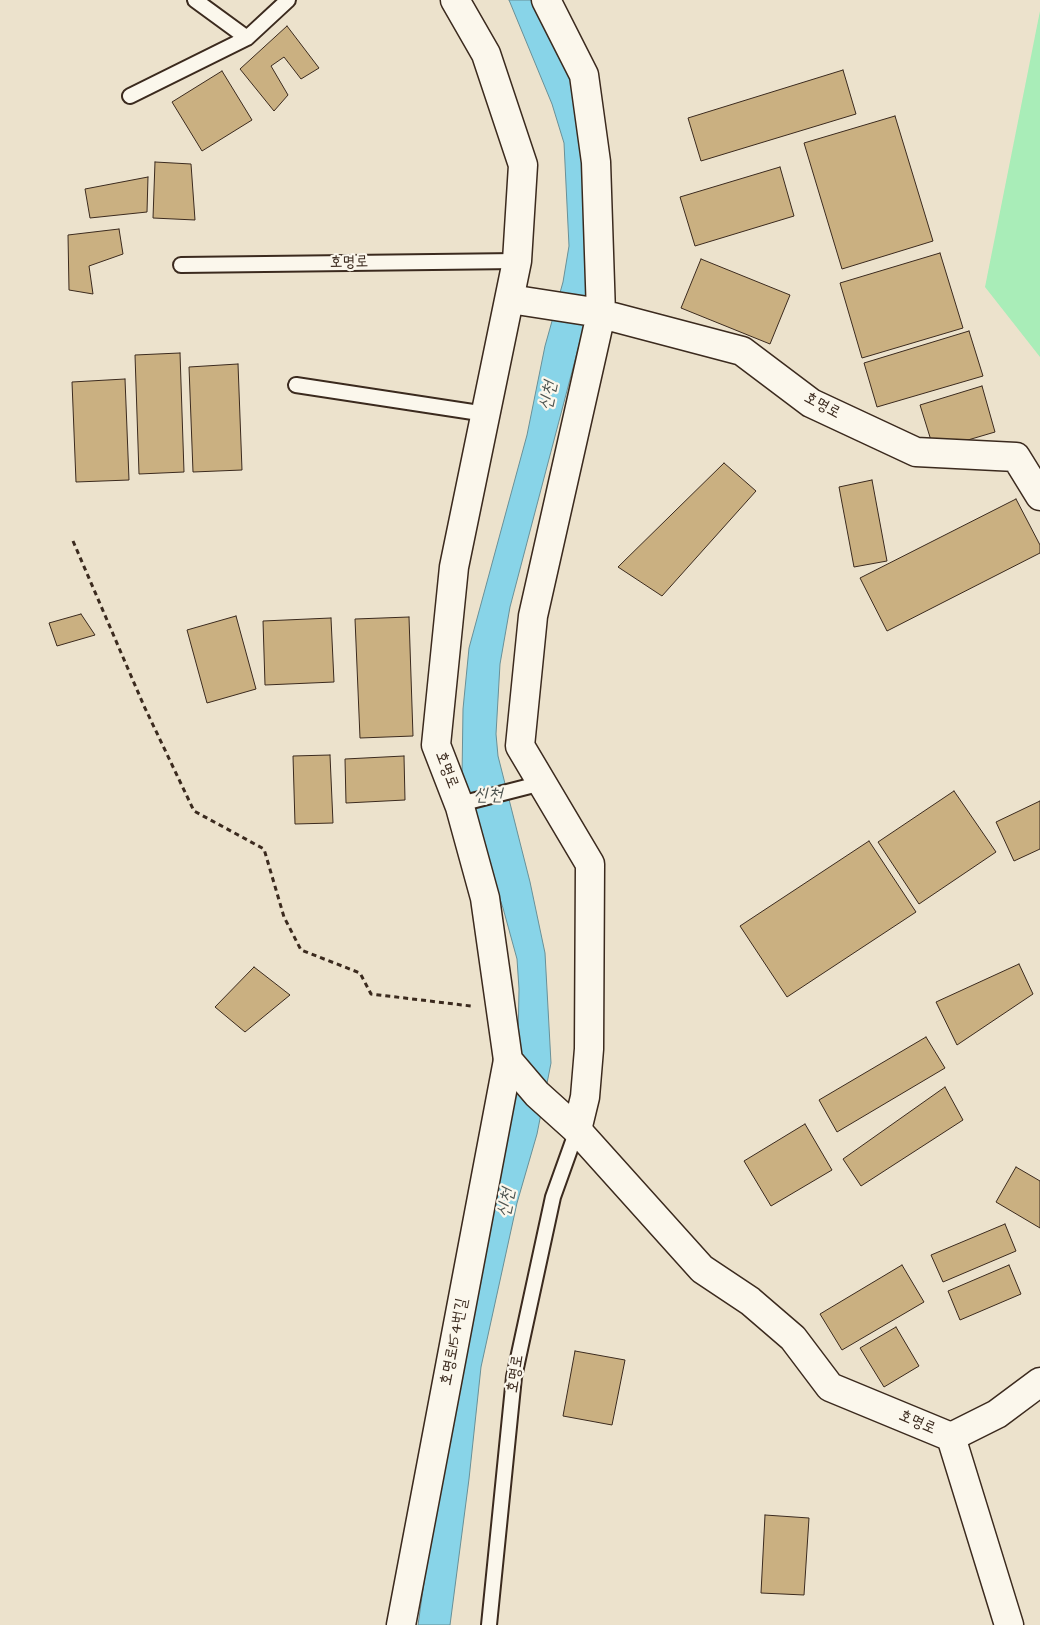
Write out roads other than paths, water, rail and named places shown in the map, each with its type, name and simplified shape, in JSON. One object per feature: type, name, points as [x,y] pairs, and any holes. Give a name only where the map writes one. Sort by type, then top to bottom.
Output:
[{"type":"street","name":"호명로","points":[[455,0],[486,54],[523,164],[517,261],[454,567],[436,745],[462,805],[485,898],[510,1061]]},
{"type":"street","points":[[510,1061],[537,1094],[575,1128],[585,1097],[589,1049],[590,864],[538,784],[520,746],[533,616],[598,313],[596,162],[584,75],[546,0]]},
{"type":"street","points":[[510,299],[598,313]]},
{"type":"street","name":"호명로","points":[[598,313],[742,351],[811,403],[916,452],[1016,457],[1040,496]]},
{"type":"street","name":"호명로154번길","points":[[401,1625],[510,1061]]},
{"type":"street","name":"호명로","points":[[575,1128],[702,1269],[750,1301],[793,1338],[830,1387],[951,1437],[997,1414],[1040,1382]]},
{"type":"street","name":"호명로","points":[[951,1437],[1009,1625]]},
{"type":"lane","points":[[195,0],[247,38]]},
{"type":"lane","points":[[130,96],[247,38],[288,0]]},
{"type":"lane","name":"호명로","points":[[181,265],[517,261]]},
{"type":"lane","points":[[296,385],[486,414]]},
{"type":"lane","points":[[462,805],[538,784]]},
{"type":"lane","name":"호명로","points":[[489,1625],[514,1377],[553,1197],[575,1128]]},
{"type":"water","name":"신천","points":[[509,0],[533,0],[578,92],[593,292],[510,607],[500,664],[496,734],[498,756],[530,882],[545,953],[551,1063],[537,1134],[517,1203],[481,1367],[450,1625],[418,1625],[441,1462],[518,1042],[519,989],[517,959],[503,908],[474,823],[462,777],[463,709],[469,648],[527,435],[545,346],[563,282],[569,246],[564,143],[552,104]]}]
